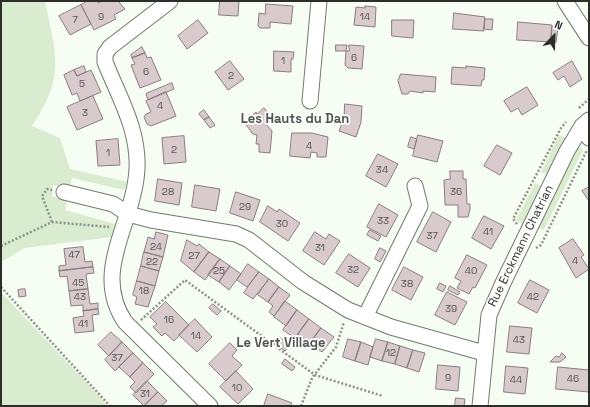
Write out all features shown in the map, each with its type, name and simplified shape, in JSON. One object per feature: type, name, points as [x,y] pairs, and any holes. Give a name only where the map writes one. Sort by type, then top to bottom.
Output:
[{"type":"street","points":[[170,1],[110,47],[106,54],[105,62],[123,102],[133,131],[136,146],[136,170],[128,214],[113,263],[111,284],[117,310],[132,329],[210,406]]},
{"type":"street","points":[[310,101],[318,1]]},
{"type":"street","points":[[565,1],[589,38]]},
{"type":"street","name":"Rue Erckmann Chatrian","points":[[480,406],[489,315],[495,299],[567,151],[587,134]]},
{"type":"street","points":[[365,317],[420,206],[415,186]]},
{"type":"street","points":[[64,192],[113,204],[128,214],[151,220],[220,230],[249,240],[303,282],[348,310],[391,327],[484,354]]},
{"type":"path","points":[[534,250],[542,245],[587,134]]},
{"type":"path","points":[[52,222],[42,196],[47,189],[64,192]]},
{"type":"path","points":[[1,246],[52,222],[96,225],[123,230]]},
{"type":"path","points":[[132,329],[185,280],[315,375],[383,396]]},
{"type":"path","points":[[1,287],[110,406]]},
{"type":"path","points":[[301,406],[315,375],[336,347],[348,310]]},
{"type":"green space","points":[[1,1],[45,1],[55,52],[54,79],[43,109],[32,126],[60,138],[70,169],[127,182],[124,190],[72,178],[69,188],[53,185],[52,196],[67,200],[65,210],[115,224],[112,237],[25,248],[1,262]]},
{"type":"green space","points":[[559,135],[566,138],[548,175],[541,172]]},
{"type":"green space","points":[[581,147],[583,151],[544,230],[537,227],[575,149]]},
{"type":"green space","points":[[535,183],[542,186],[523,224],[516,220]]},
{"type":"green space","points":[[1,292],[100,397],[107,406],[1,406]]},
{"type":"building","points":[[88,1],[97,1],[98,3],[102,1],[118,1],[125,9],[114,15],[116,19],[94,30],[81,5]]},
{"type":"building","points":[[220,1],[239,1],[238,16],[219,15]]},
{"type":"building","points":[[266,4],[293,6],[291,24],[270,22],[270,28],[260,28],[258,26],[259,13],[265,14]]},
{"type":"building","points":[[81,5],[91,24],[70,35],[59,16]]},
{"type":"building","points":[[365,6],[376,7],[375,27],[354,25],[356,7],[365,8]]},
{"type":"building","points":[[454,13],[485,17],[484,31],[453,29]]},
{"type":"building","points":[[485,19],[493,19],[492,30],[484,29]]},
{"type":"building","points":[[198,20],[208,33],[187,49],[178,36]]},
{"type":"building","points":[[392,20],[414,20],[413,38],[392,36]]},
{"type":"building","points":[[518,22],[552,25],[551,42],[517,40]]},
{"type":"building","points":[[552,27],[558,28],[556,42],[551,42]]},
{"type":"building","points":[[336,45],[347,45],[346,51],[336,51]]},
{"type":"building","points":[[349,45],[364,46],[362,69],[348,68],[345,65],[346,51],[349,51]]},
{"type":"building","points":[[142,47],[145,53],[132,58],[131,55]]},
{"type":"building","points":[[274,51],[294,52],[293,59],[291,59],[291,72],[274,71]]},
{"type":"building","points":[[145,53],[147,58],[151,57],[161,80],[140,88],[131,65],[135,64],[132,58]]},
{"type":"building","points":[[230,61],[244,79],[228,90],[215,72]]},
{"type":"building","points":[[572,61],[582,79],[570,87],[564,76],[558,80],[553,73]]},
{"type":"building","points":[[84,66],[86,72],[77,76],[74,70]]},
{"type":"building","points":[[466,66],[485,68],[484,80],[482,80],[481,86],[451,84],[452,67],[466,68]]},
{"type":"building","points":[[74,70],[77,76],[91,70],[101,92],[80,101],[77,93],[72,95],[64,75]]},
{"type":"building","points":[[401,74],[436,77],[435,92],[423,91],[423,93],[410,91],[408,94],[402,94],[398,81]]},
{"type":"building","points":[[172,83],[174,89],[148,100],[146,94]]},
{"type":"building","points":[[527,87],[538,105],[522,115],[518,108],[511,112],[504,101]]},
{"type":"building","points":[[166,92],[176,116],[151,126],[147,124],[144,117],[146,114],[151,112],[146,101]]},
{"type":"building","points":[[93,96],[103,119],[77,130],[67,107]]},
{"type":"building","points":[[345,104],[362,106],[361,122],[356,137],[339,131],[344,118]]},
{"type":"building","points":[[264,108],[273,118],[266,124],[272,131],[270,153],[259,152],[259,144],[256,144],[257,135],[253,134],[244,122],[256,112],[257,114]]},
{"type":"building","points":[[204,110],[209,117],[204,120],[199,114]]},
{"type":"building","points":[[209,117],[215,125],[210,128],[204,120]]},
{"type":"building","points":[[292,133],[312,133],[328,137],[326,157],[317,157],[317,153],[311,152],[310,158],[290,156]]},
{"type":"building","points":[[418,135],[443,141],[437,162],[413,156]]},
{"type":"building","points":[[184,136],[186,162],[164,164],[162,138]]},
{"type":"building","points":[[411,137],[417,139],[414,149],[408,147]]},
{"type":"building","points":[[118,139],[120,165],[98,166],[96,141]]},
{"type":"building","points":[[497,145],[512,153],[500,175],[484,166]]},
{"type":"building","points":[[378,154],[398,164],[386,187],[366,176]]},
{"type":"building","points":[[450,171],[463,171],[463,179],[466,179],[467,204],[470,204],[468,217],[458,217],[458,205],[445,205],[444,180],[450,179]]},
{"type":"building","points":[[158,179],[182,183],[179,205],[155,201]]},
{"type":"building","points":[[195,185],[220,189],[216,211],[192,207]]},
{"type":"building","points":[[589,187],[589,201],[582,191]]},
{"type":"building","points":[[236,192],[260,200],[253,221],[230,213]]},
{"type":"building","points":[[379,204],[398,215],[386,237],[367,227]]},
{"type":"building","points":[[268,206],[277,212],[279,209],[300,223],[288,241],[260,222]]},
{"type":"building","points":[[433,212],[451,222],[436,252],[417,242]]},
{"type":"building","points":[[484,216],[504,226],[491,249],[472,238]]},
{"type":"building","points":[[370,230],[381,236],[378,241],[367,235]]},
{"type":"building","points":[[156,232],[168,235],[163,257],[144,252],[148,237],[154,239]]},
{"type":"building","points":[[315,232],[326,239],[329,234],[340,241],[324,265],[303,251]]},
{"type":"building","points":[[573,239],[584,255],[581,257],[589,269],[576,278],[559,248]]},
{"type":"building","points":[[187,240],[197,246],[199,244],[209,252],[194,272],[181,261]]},
{"type":"building","points":[[83,247],[85,262],[92,261],[93,267],[59,271],[59,266],[66,265],[64,249]]},
{"type":"building","points":[[380,248],[386,251],[380,262],[375,259]]},
{"type":"building","points":[[144,252],[163,257],[159,271],[141,266]]},
{"type":"building","points":[[209,252],[220,259],[205,280],[194,272]]},
{"type":"building","points":[[349,254],[370,268],[358,287],[336,273]]},
{"type":"building","points":[[467,255],[487,265],[475,288],[473,287],[469,294],[457,288],[461,281],[455,278]]},
{"type":"building","points":[[220,259],[230,266],[219,282],[208,275]]},
{"type":"building","points":[[248,264],[259,272],[247,287],[237,280]]},
{"type":"building","points":[[141,266],[159,271],[155,286],[137,281]]},
{"type":"building","points":[[230,266],[241,274],[229,290],[219,282]]},
{"type":"building","points":[[93,267],[94,273],[86,274],[88,289],[69,291],[67,276],[60,277],[59,271]]},
{"type":"building","points":[[404,267],[423,277],[411,300],[392,290]]},
{"type":"building","points":[[259,272],[269,279],[253,299],[244,293]]},
{"type":"building","points":[[269,279],[279,287],[268,302],[258,295]]},
{"type":"building","points":[[530,280],[549,290],[537,313],[518,303]]},
{"type":"building","points":[[137,281],[155,286],[148,307],[135,304],[137,297],[133,295]]},
{"type":"building","points":[[440,283],[446,286],[443,292],[437,289]]},
{"type":"building","points":[[450,286],[460,292],[458,295],[448,290]]},
{"type":"building","points":[[279,287],[290,295],[274,316],[269,312],[273,306],[268,302]]},
{"type":"building","points":[[25,289],[26,296],[19,297],[18,290]]},
{"type":"building","points":[[88,289],[90,304],[98,303],[98,309],[83,311],[83,305],[71,306],[69,291]]},
{"type":"building","points":[[447,292],[467,302],[455,325],[435,315]]},
{"type":"building","points":[[285,301],[297,310],[286,326],[274,317]]},
{"type":"building","points":[[166,302],[189,325],[174,341],[165,333],[162,336],[153,327],[157,324],[150,317]]},
{"type":"building","points":[[213,304],[221,311],[217,315],[209,308]]},
{"type":"building","points":[[98,309],[99,314],[92,315],[94,331],[75,333],[73,318],[84,316],[83,311]]},
{"type":"building","points":[[297,310],[309,319],[295,338],[283,330]]},
{"type":"building","points":[[195,319],[212,337],[197,352],[179,335]]},
{"type":"building","points":[[309,319],[321,328],[310,343],[298,334]]},
{"type":"building","points":[[510,326],[532,328],[529,354],[507,352]]},
{"type":"building","points":[[321,328],[334,337],[322,352],[310,343]]},
{"type":"building","points":[[111,332],[122,342],[109,356],[98,345]]},
{"type":"building","points":[[279,337],[290,345],[285,351],[274,343]]},
{"type":"building","points":[[348,339],[361,342],[355,361],[343,357]]},
{"type":"building","points":[[376,339],[388,342],[382,361],[370,357]]},
{"type":"building","points":[[122,342],[133,353],[115,371],[105,360]]},
{"type":"building","points":[[361,342],[373,347],[368,365],[355,361]]},
{"type":"building","points":[[388,342],[400,346],[395,364],[382,361]]},
{"type":"building","points":[[230,343],[237,350],[232,356],[242,365],[226,381],[209,364]]},
{"type":"building","points":[[400,346],[413,350],[407,368],[395,364]]},
{"type":"building","points":[[413,350],[425,353],[419,372],[407,368]]},
{"type":"building","points":[[133,353],[143,363],[130,377],[119,367]]},
{"type":"building","points":[[562,353],[566,357],[560,362],[550,362],[556,356],[559,357]]},
{"type":"building","points":[[285,359],[295,367],[292,371],[282,364]]},
{"type":"building","points":[[143,363],[154,374],[136,393],[130,387],[135,382],[130,377]]},
{"type":"building","points":[[438,365],[460,367],[458,391],[436,389]]},
{"type":"building","points":[[506,366],[528,368],[525,394],[504,392]]},
{"type":"building","points":[[558,367],[589,370],[589,392],[556,389]]},
{"type":"building","points":[[236,371],[253,389],[238,404],[220,387]]},
{"type":"building","points":[[147,381],[158,392],[144,406],[133,395]]},
{"type":"building","points":[[158,392],[167,401],[161,406],[144,406]]},
{"type":"building","points":[[268,394],[292,403],[290,406],[264,406]]},
{"type":"building","points":[[456,398],[465,399],[464,406],[455,406]]},
{"type":"district","name":"Les Hauts du Dan","points":[[295,119]]},
{"type":"district","name":"Le Vert Village","points":[[281,343]]}]
